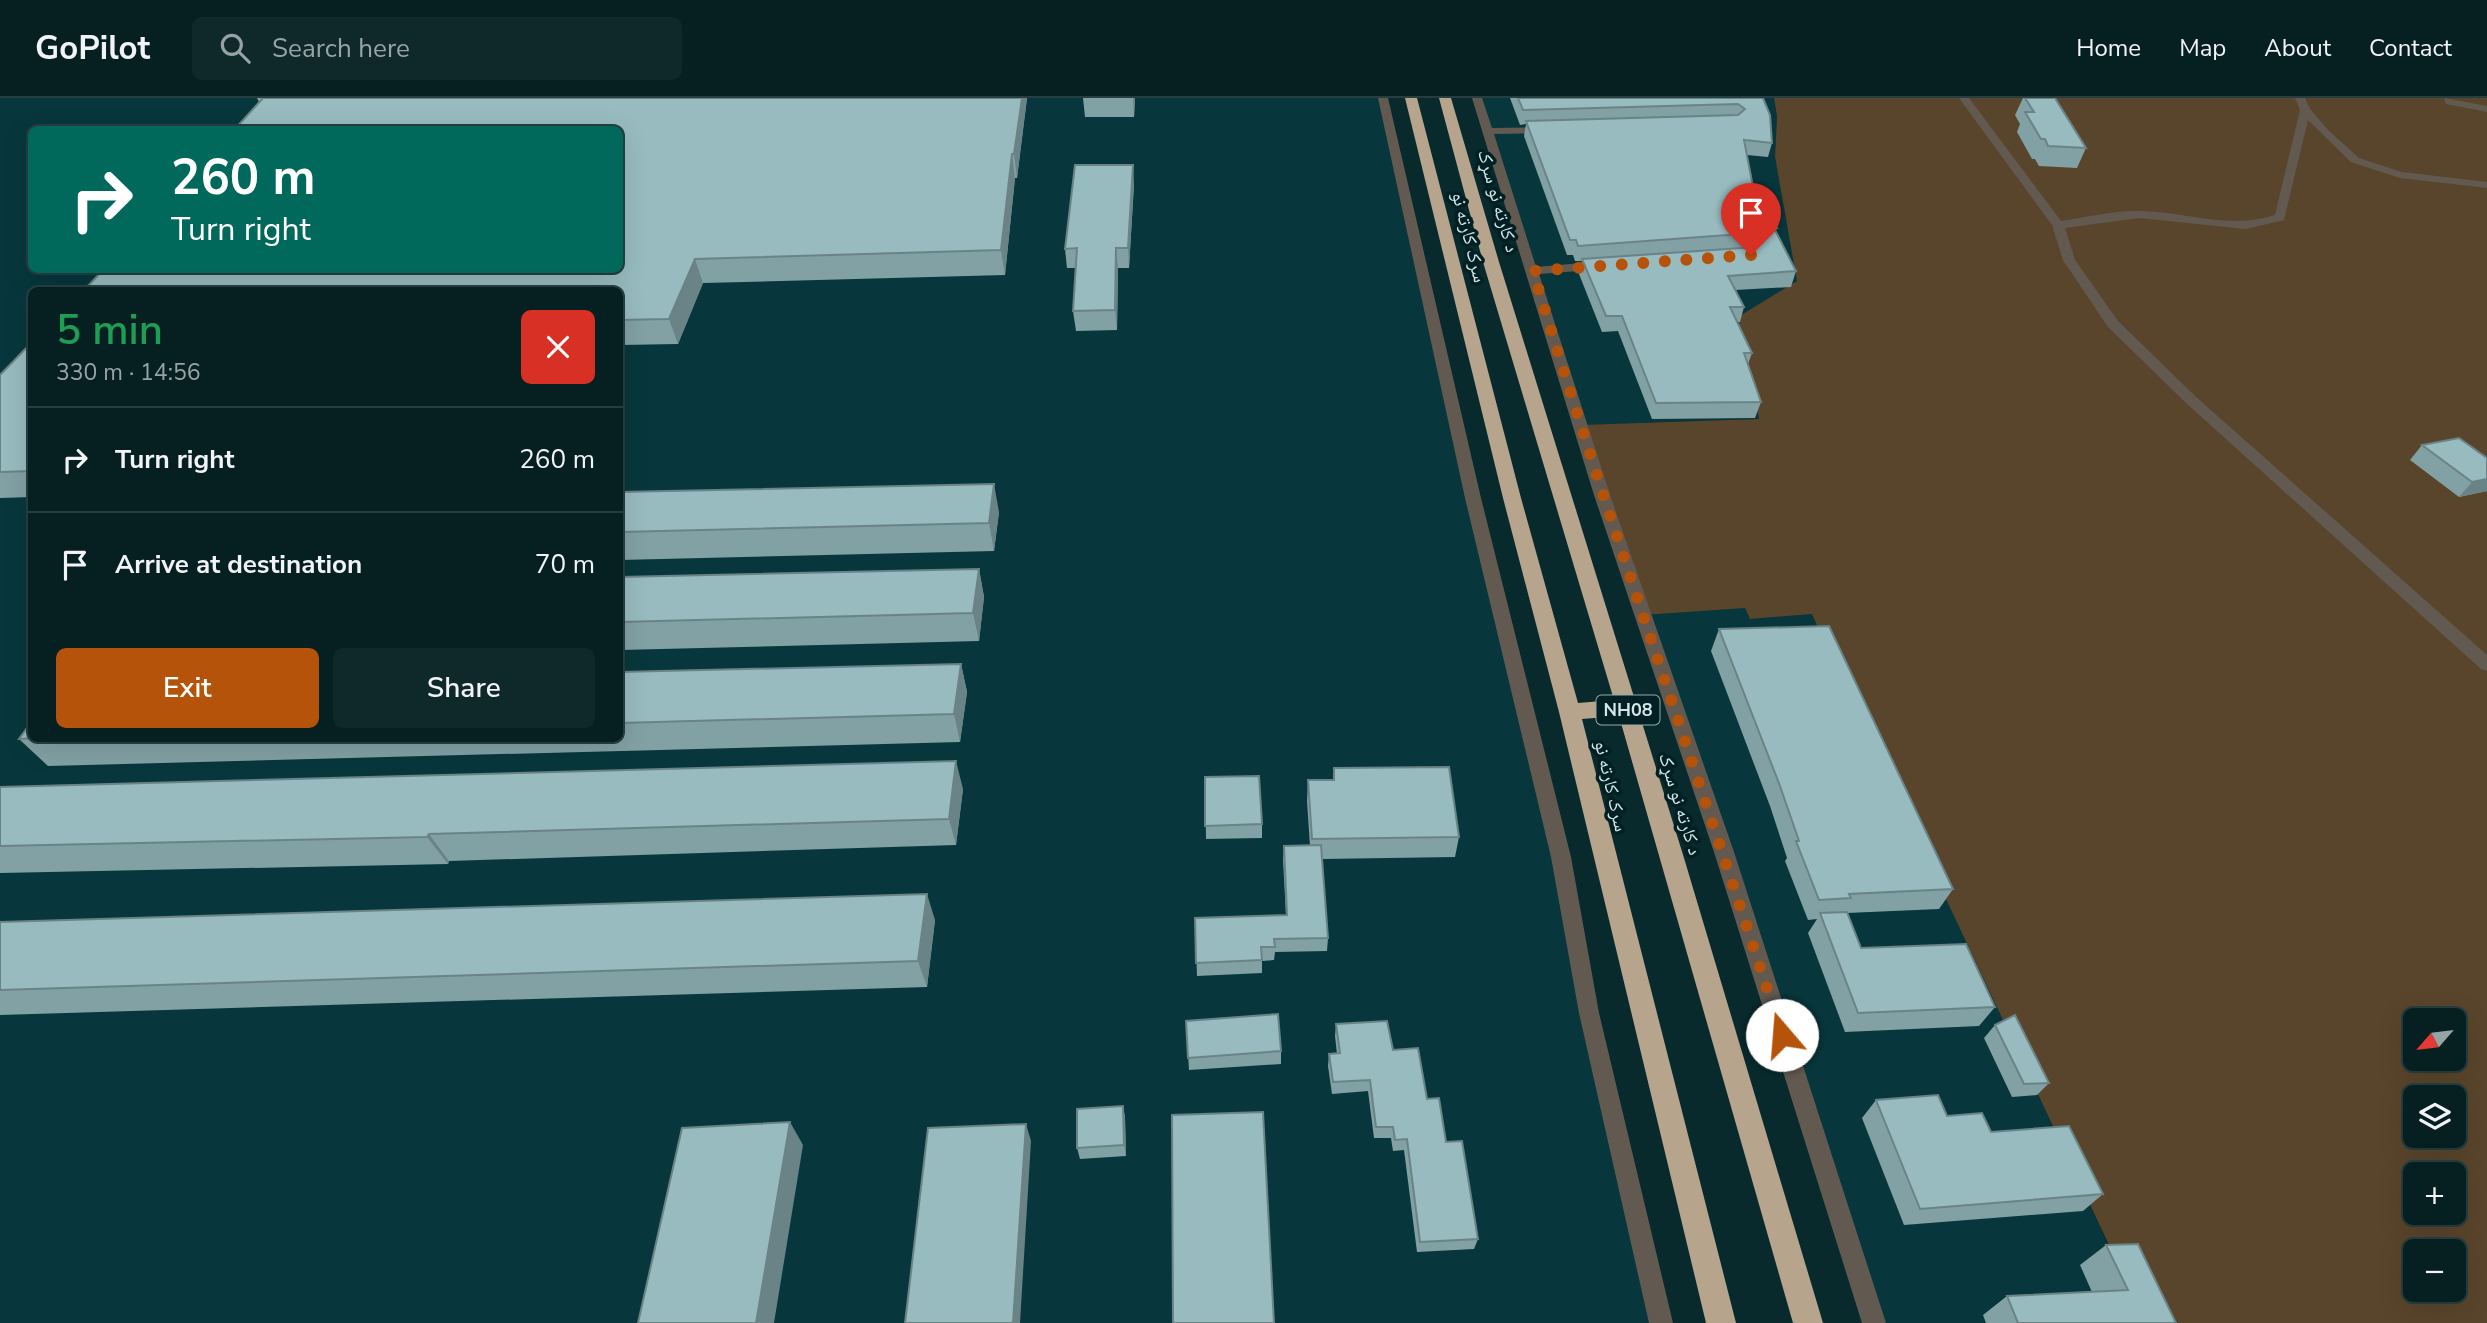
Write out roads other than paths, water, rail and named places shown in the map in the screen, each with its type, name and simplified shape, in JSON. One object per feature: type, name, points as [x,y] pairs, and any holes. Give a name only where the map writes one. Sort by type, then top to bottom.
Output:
[{"type":"highway","name":"سرک کارته نو","points":[[1411,98],[1508,485],[1570,712],[1721,1323]]},
{"type":"highway","name":"د کارته نو سړک","points":[[1445,98],[1491,262],[1627,707],[1808,1323]]},
{"type":"highway","points":[[1570,712],[1627,707]]},
{"type":"street","points":[[1383,98],[1473,498],[1561,857],[1589,1013],[1661,1323]]},
{"type":"street","points":[[1477,98],[1602,495],[1724,852],[1874,1323]]},
{"type":"street","points":[[1964,98],[2058,225],[2069,260],[2113,324],[2190,398],[2487,666]]},
{"type":"street","points":[[2300,98],[2305,110],[2325,133],[2356,160],[2400,175],[2487,185]]},
{"type":"street","points":[[2449,98],[2451,102],[2487,109]]},
{"type":"street","points":[[2058,225],[2139,214],[2217,224],[2261,225],[2280,217],[2305,110]]},
{"type":"street","points":[[1488,131],[1556,129]]},
{"type":"street","points":[[1533,271],[1615,265]]}]
